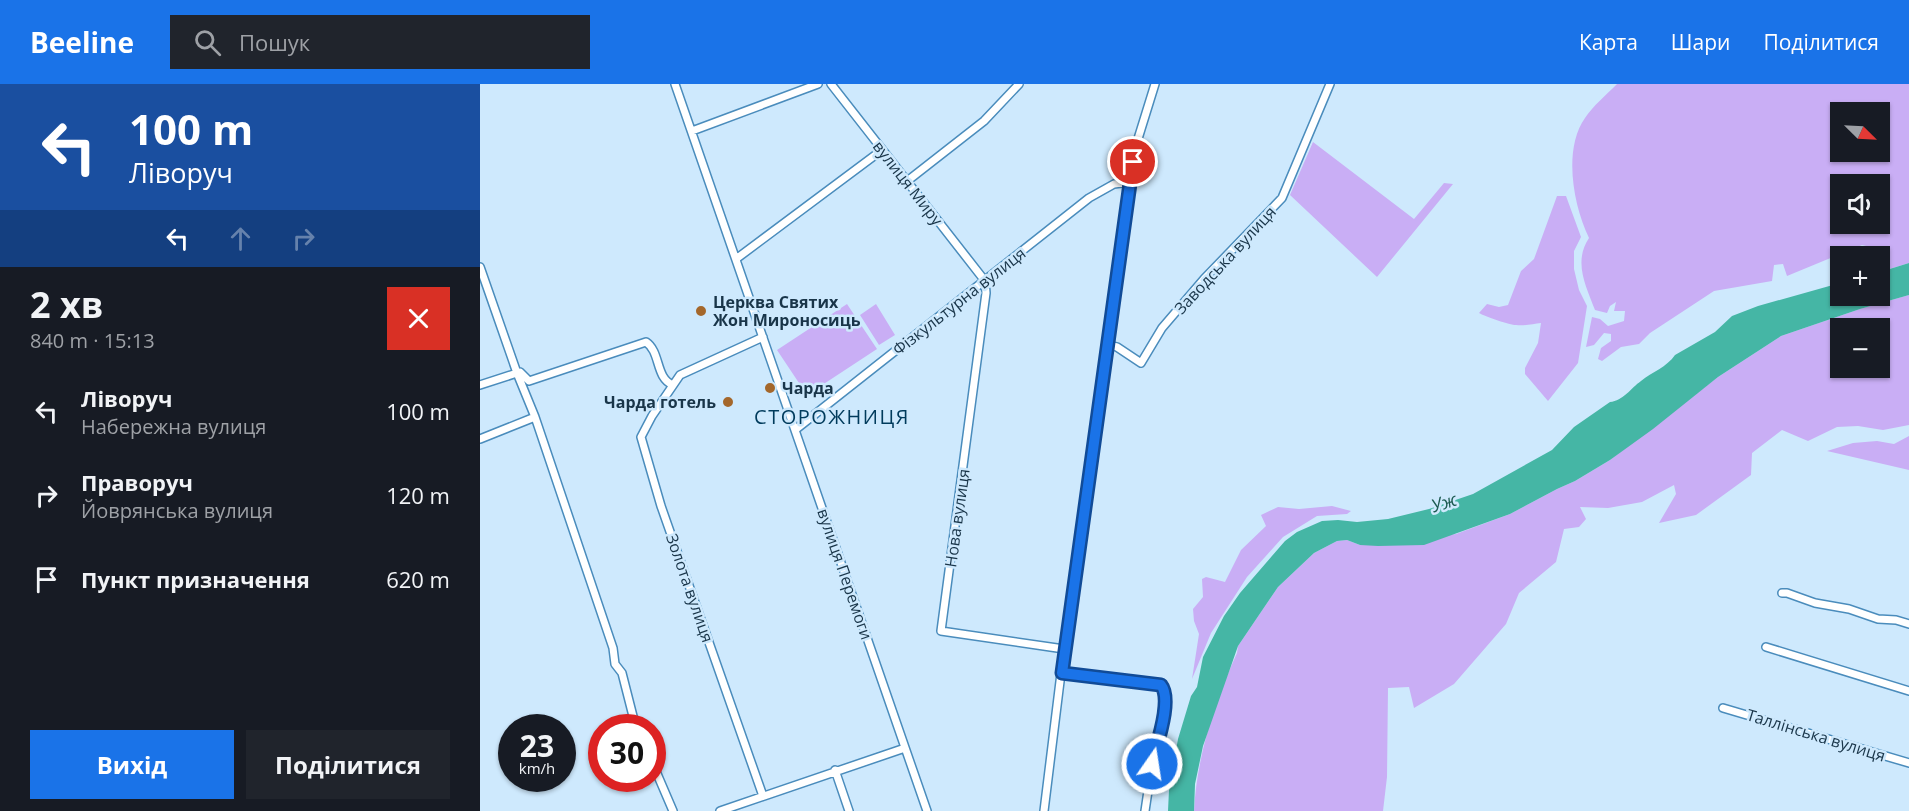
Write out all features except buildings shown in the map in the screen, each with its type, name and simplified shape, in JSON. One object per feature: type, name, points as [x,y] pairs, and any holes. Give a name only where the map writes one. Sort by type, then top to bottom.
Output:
[{"type":"street","name":"вулиця Перемоги","points":[[675,84],[927,811]]},
{"type":"street","points":[[692,131],[818,84]]},
{"type":"street","name":"вулиця Миру","points":[[831,84],[985,281]]},
{"type":"street","points":[[906,182],[984,120],[1019,84]]},
{"type":"street","points":[[1044,811],[1064,649],[1109,345],[1129,182],[1137,142],[1155,84]]},
{"type":"street","name":"Заводська вулиця","points":[[1109,345],[1117,347],[1141,363],[1162,328],[1204,279],[1275,207],[1288,187],[1330,84]]},
{"type":"street","points":[[736,260],[882,150]]},
{"type":"street","name":"Фізкультурна вулиця","points":[[795,430],[1089,198],[1114,184],[1129,182]]},
{"type":"street","points":[[480,267],[517,374],[535,417],[613,648],[615,664],[622,673],[632,714]]},
{"type":"street","name":"Нова вулиця","points":[[985,281],[986,292],[941,631],[1064,649]]},
{"type":"street","points":[[480,385],[520,372],[529,381],[646,342],[652,347],[664,379],[673,385],[680,375],[690,369],[763,338]]},
{"type":"street","name":"Золота вулиця","points":[[673,385],[641,436],[661,506],[763,796]]},
{"type":"street","points":[[480,439],[535,417]]},
{"type":"street","points":[[1782,593],[1787,592],[1815,603],[1849,609],[1878,619],[1896,620],[1909,624]]},
{"type":"street","points":[[1766,647],[1909,691]]},
{"type":"street","points":[[1062,673],[1155,683],[1164,688],[1165,706],[1152,764],[1145,811]]},
{"type":"street","name":"Таллінська вулиця","points":[[1723,708],[1909,763]]},
{"type":"street","points":[[720,811],[905,748]]},
{"type":"street","points":[[835,770],[849,811]]},
{"type":"street","points":[[665,792],[673,811]]},
{"type":"shaded area","points":[[1617,84],[1909,84],[1909,263],[1890,269],[1890,246],[1830,246],[1830,258],[1787,276],[1783,264],[1774,265],[1772,281],[1714,291],[1650,333],[1639,344],[1621,347],[1602,361],[1598,359],[1601,348],[1611,341],[1611,334],[1604,333],[1594,345],[1586,347],[1592,317],[1600,319],[1608,326],[1624,321],[1625,311],[1614,311],[1616,302],[1610,306],[1607,313],[1595,310],[1581,265],[1584,247],[1589,238],[1575,194],[1572,161],[1578,131],[1596,105]]},
{"type":"shaded area","points":[[1313,142],[1414,219],[1444,183],[1453,184],[1377,277],[1290,195]]},
{"type":"shaded area","points":[[1557,196],[1566,196],[1581,237],[1574,251],[1574,269],[1579,290],[1587,306],[1578,363],[1548,401],[1525,374],[1525,368],[1538,343],[1541,323],[1513,325],[1479,313],[1487,304],[1499,307],[1508,305],[1521,271],[1534,259]]},
{"type":"shaded area","points":[[1909,263],[1909,295],[1890,300],[1890,269]]},
{"type":"shaded area","points":[[1830,286],[1830,306],[1870,306],[1781,336],[1718,377],[1610,460],[1575,481],[1510,514],[1424,545],[1360,545],[1347,540],[1337,541],[1314,553],[1278,587],[1238,646],[1203,746],[1195,784],[1194,811],[1168,811],[1169,790],[1178,739],[1191,696],[1197,687],[1203,657],[1224,616],[1240,593],[1285,541],[1297,532],[1322,521],[1357,522],[1388,519],[1429,509],[1473,494],[1552,450],[1574,427],[1610,402],[1623,397],[1641,381],[1668,363],[1675,355],[1715,332],[1732,316],[1758,306]]},
{"type":"shaded area","points":[[1909,295],[1909,425],[1883,430],[1858,426],[1837,427],[1808,441],[1782,430],[1752,453],[1751,475],[1696,515],[1659,523],[1676,494],[1674,485],[1642,502],[1608,508],[1580,507],[1586,519],[1579,527],[1564,529],[1556,562],[1519,593],[1506,624],[1454,684],[1414,708],[1409,687],[1388,688],[1387,777],[1383,811],[1194,811],[1199,770],[1208,730],[1238,646],[1278,587],[1314,553],[1337,541],[1347,540],[1360,545],[1456,534],[1510,514],[1575,481],[1610,460],[1718,377],[1781,336],[1830,319],[1830,378],[1890,378],[1890,318],[1834,318],[1870,306],[1890,306],[1890,300]]},
{"type":"shaded area","points":[[847,304],[877,349],[807,395],[777,350]]},
{"type":"shaded area","points":[[876,304],[895,335],[879,345],[860,315]]},
{"type":"shaded area","points":[[1909,436],[1909,470],[1827,451],[1853,443],[1877,441],[1894,444]]},
{"type":"shaded area","points":[[1332,506],[1351,511],[1347,514],[1317,516],[1283,537],[1247,577],[1211,633],[1192,679],[1199,634],[1194,621],[1193,609],[1203,597],[1202,579],[1206,577],[1225,582],[1241,550],[1266,526],[1261,515],[1278,507],[1299,509]]},
{"type":"place","name":"Церква Святих Жон Мироносиць","points":[[701,311]]},
{"type":"place","name":"Чарда","points":[[770,388]]},
{"type":"place","name":"Чарда готель","points":[[728,402]]},
{"type":"district","name":"СТОРОЖНИЦЯ","points":[[832,417]]},
{"type":"route","points":[[1133,162],[1062,673],[1155,683],[1164,688],[1165,706],[1162,726],[1152,764]]},
{"type":"water label","name":"Уж","points":[[1444,503]]}]
